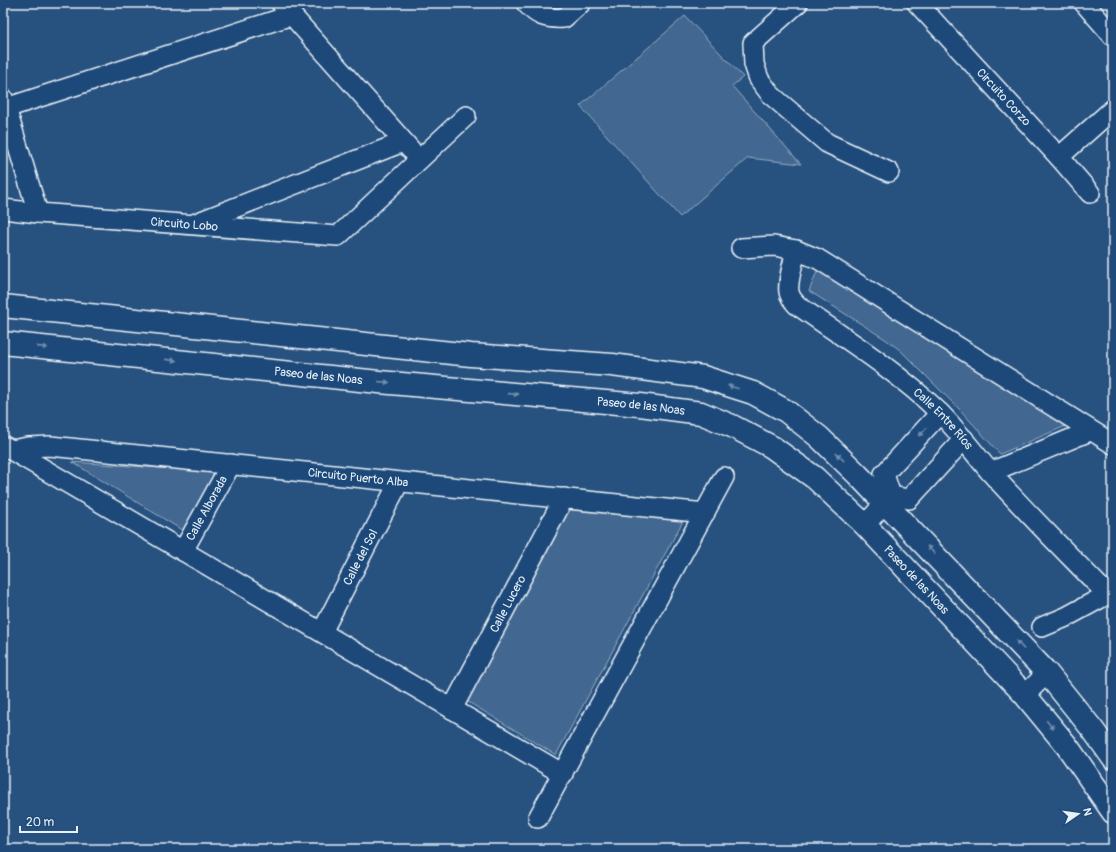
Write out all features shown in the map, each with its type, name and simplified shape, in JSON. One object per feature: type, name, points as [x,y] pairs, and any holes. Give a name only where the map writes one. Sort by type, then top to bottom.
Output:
[{"type":"street","points":[[526,3],[533,12],[549,19],[564,18],[581,3]]},
{"type":"street","points":[[798,3],[753,43],[754,64],[759,79],[771,95],[827,143],[889,172]]},
{"type":"street","name":"Circuito Corzo","points":[[917,3],[1059,157],[1090,193]]},
{"type":"street","points":[[1084,3],[1113,36]]},
{"type":"street","points":[[38,213],[4,103],[286,9],[403,142],[420,159]]},
{"type":"street","points":[[1059,157],[1113,109]]},
{"type":"street","name":"Circuito Lobo","points":[[3,209],[338,236],[466,116]]},
{"type":"street","points":[[191,225],[403,142]]},
{"type":"street","points":[[742,248],[774,246],[796,250],[818,259],[1113,444]]},
{"type":"street","name":"Calle Entre Ríos","points":[[796,250],[789,284],[789,292],[797,305],[900,378],[940,413],[991,472],[1098,586],[1104,590],[1113,592]]},
{"type":"street","points":[[3,306],[471,355],[612,365],[703,377],[753,393],[786,411],[819,437],[858,475],[895,499]]},
{"type":"street","name":"Paseo de las Noas","points":[[3,343],[379,382],[640,405],[701,413],[732,426],[772,448],[815,478],[865,525],[1025,695],[1067,746],[1113,812]]},
{"type":"street","points":[[858,475],[876,477],[884,474],[940,413]]},
{"type":"street","points":[[991,472],[1090,430]]},
{"type":"street","points":[[865,525],[964,439]]},
{"type":"street","name":"Circuito Puerto Alba","points":[[7,448],[50,446],[705,513]]},
{"type":"street","name":"Circuito Puerto Alba","points":[[7,448],[563,774]]},
{"type":"street","name":"Calle Alborada","points":[[183,551],[231,464]]},
{"type":"street","points":[[884,474],[895,499],[913,531],[1047,673],[1093,730],[1113,758]]},
{"type":"street","points":[[538,818],[724,477]]},
{"type":"street","name":"Calle del Sol","points":[[322,632],[399,482]]},
{"type":"street","name":"Calle Lucero","points":[[452,709],[564,498]]},
{"type":"street","name":"Calle Entre Ríos","points":[[1042,627],[1066,617],[1113,592]]},
{"type":"street","points":[[1025,695],[1047,673]]},
{"type":"shaded area","points":[[685,16],[743,77],[732,86],[801,164],[748,158],[680,217],[580,106]]},
{"type":"shaded area","points":[[818,269],[1068,425],[1000,454],[962,412],[900,350],[809,291]]},
{"type":"shaded area","points":[[72,462],[217,472],[185,532]]},
{"type":"shaded area","points":[[570,508],[683,521],[556,755],[465,700]]}]
